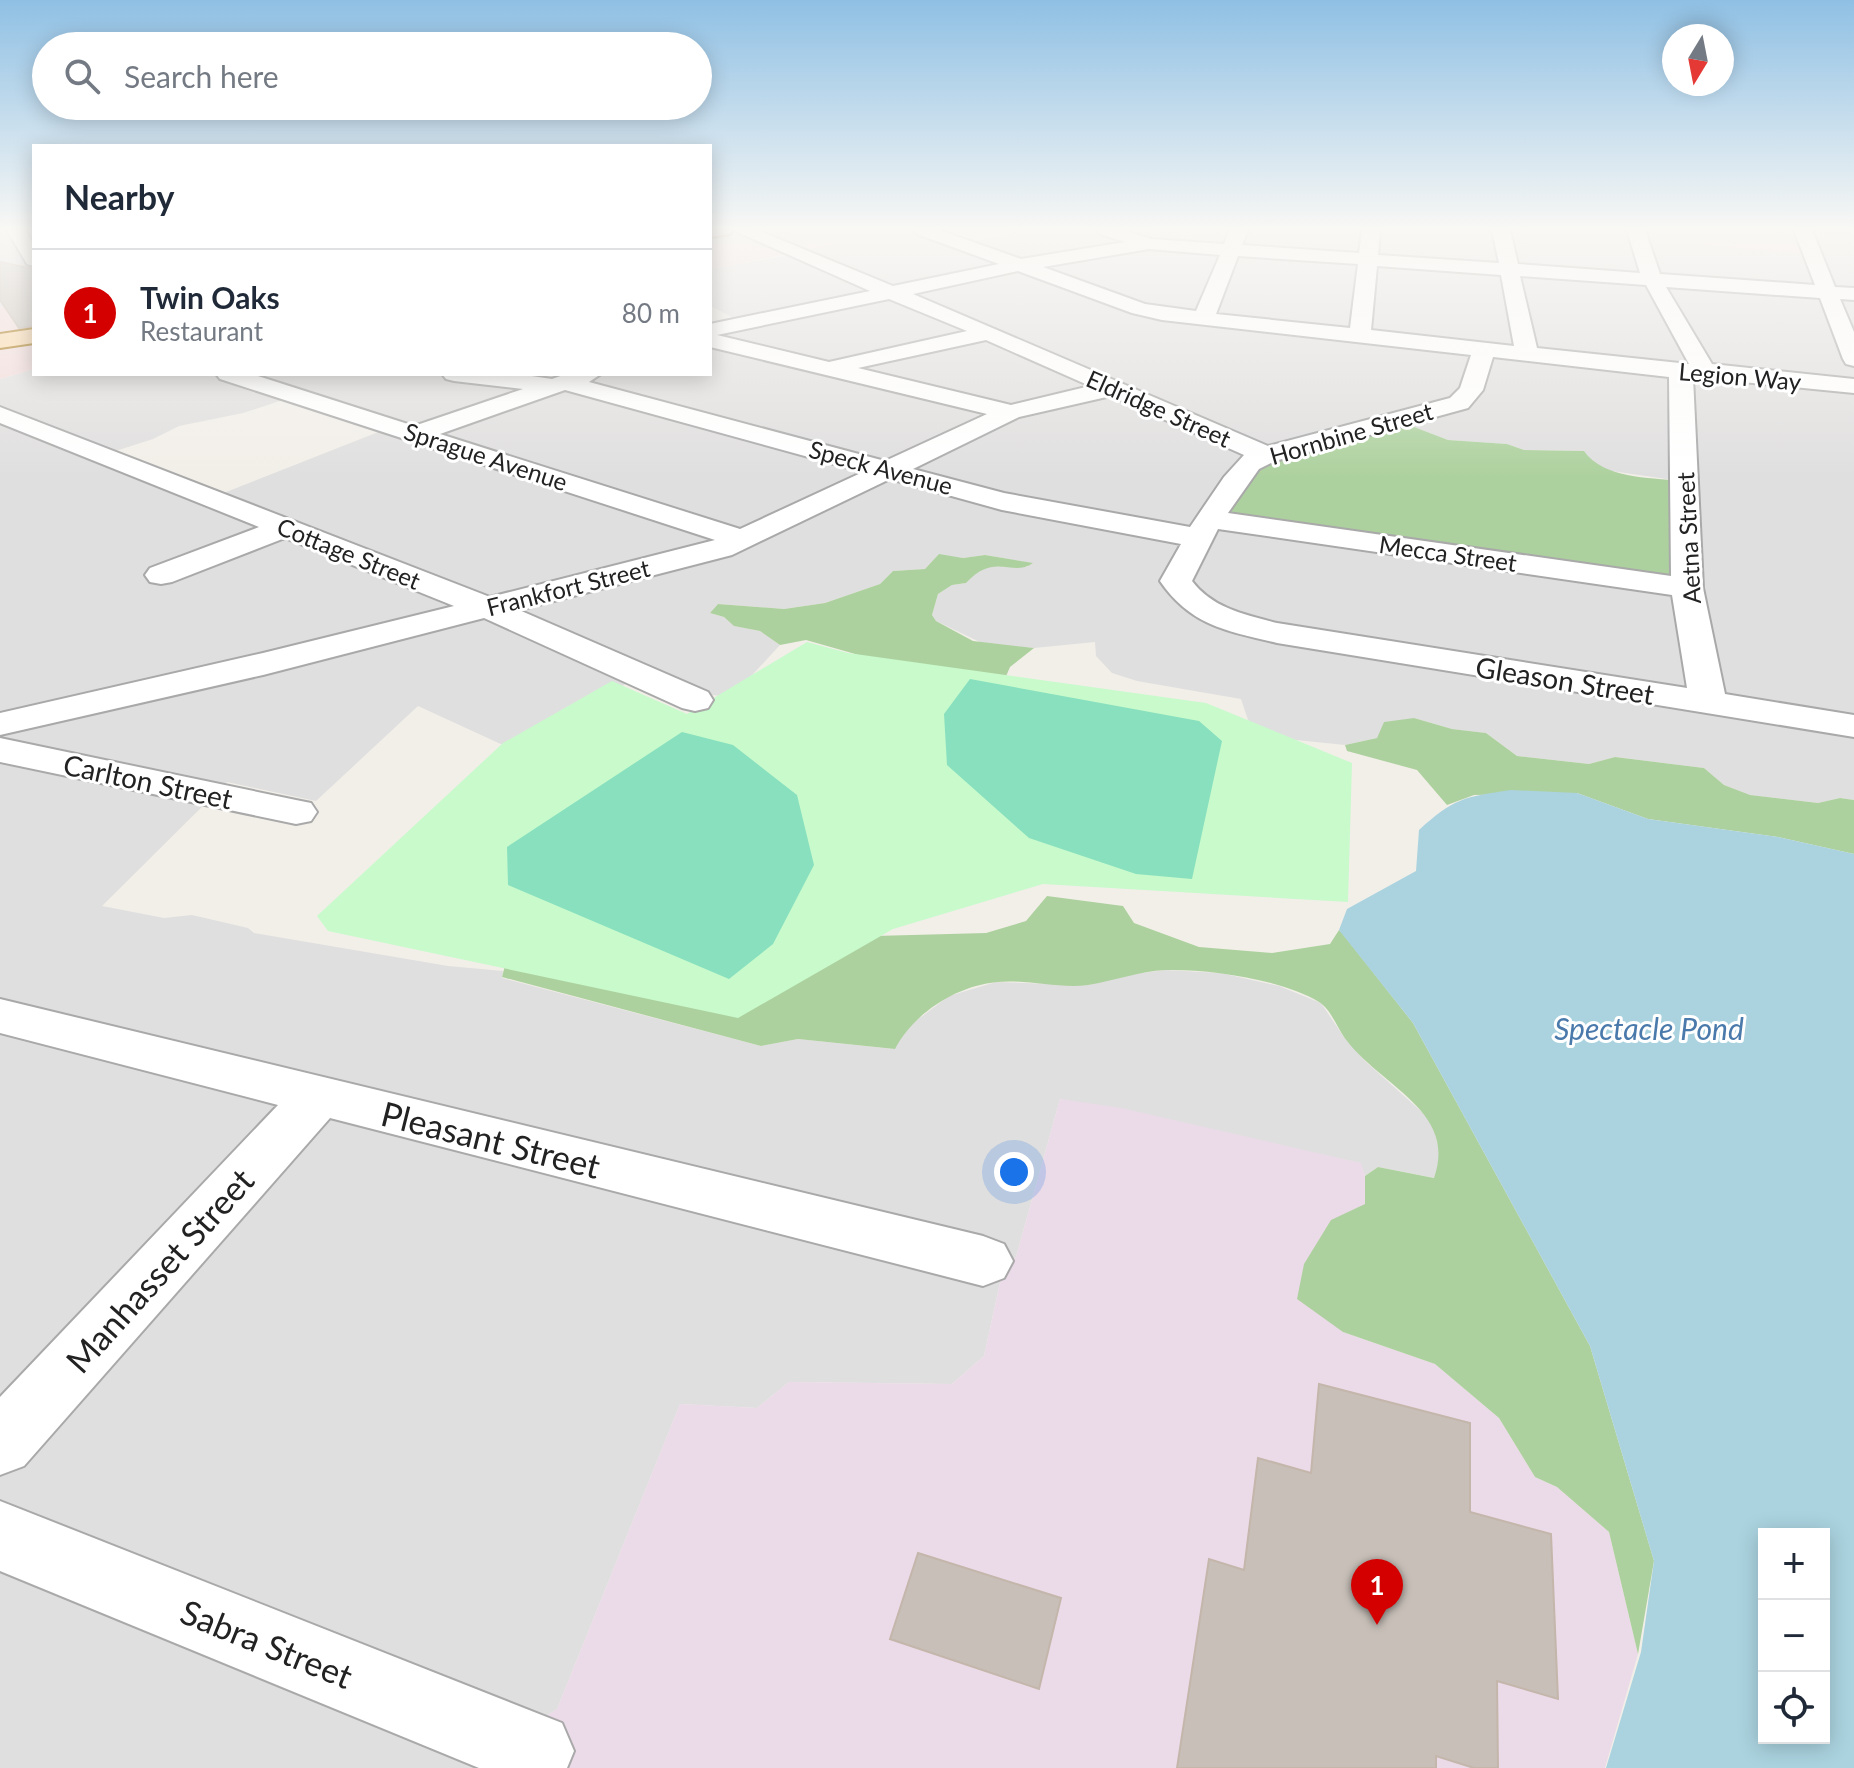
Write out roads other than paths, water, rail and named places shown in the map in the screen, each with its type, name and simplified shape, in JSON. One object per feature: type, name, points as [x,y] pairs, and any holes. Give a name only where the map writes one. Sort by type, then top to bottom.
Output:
[{"type":"main road","points":[[0,341],[32,336]]},
{"type":"street","points":[[719,313],[738,322]]},
{"type":"street","points":[[712,329],[786,313]]},
{"type":"street","name":"Eldridge Street","points":[[939,313],[1266,455]]},
{"type":"street","name":"Legion Way","points":[[1159,313],[1360,337],[1854,386]]},
{"type":"street","points":[[1203,320],[1206,313]]},
{"type":"street","points":[[1360,337],[1362,313]]},
{"type":"street","points":[[1518,313],[1527,354]]},
{"type":"street","points":[[1668,313],[1692,371]]},
{"type":"street","points":[[1835,313],[1854,359]]},
{"type":"street","points":[[829,368],[988,333]]},
{"type":"street","points":[[712,340],[1011,412]]},
{"type":"street","name":"Hornbine Street","points":[[1277,633],[1201,610],[1176,581],[1204,528],[1249,463],[1266,455],[1459,403],[1471,390],[1484,350]]},
{"type":"street","name":"Aetna Street","points":[[1692,371],[1687,588],[1708,703]]},
{"type":"street","name":"Sprague Avenue","points":[[234,376],[744,540]]},
{"type":"street","name":"Speck Avenue","points":[[475,376],[561,384],[892,469],[1002,501],[1204,528]]},
{"type":"street","points":[[418,433],[583,376]]},
{"type":"street","name":"Frankfort Street","points":[[0,724],[263,664],[721,549],[1011,412],[1114,388]]},
{"type":"street","name":"Cottage Street","points":[[0,414],[488,608],[695,700]]},
{"type":"street","points":[[161,575],[286,527]]},
{"type":"street","name":"Mecca Street","points":[[1204,528],[1687,588]]},
{"type":"street","name":"Gleason Street","points":[[1277,633],[1854,726]]},
{"type":"street","name":"Carlton Street","points":[[0,750],[296,812]]},
{"type":"street","name":"Pleasant Street","points":[[0,1016],[983,1261]]},
{"type":"street","name":"Manhasset Street","points":[[0,1444],[318,1096]]},
{"type":"street","name":"Sabra Street","points":[[0,1536],[534,1751]]},
{"type":"water","name":"Spectacle Pond","points":[[1511,790],[1577,793],[1648,819],[1778,837],[1854,854],[1854,1768],[1606,1768],[1641,1652],[1654,1561],[1590,1346],[1413,1023],[1339,930],[1347,909],[1416,871],[1419,830],[1451,805],[1470,797]]},
{"type":"place","name":"Twin Oaks","points":[[1377,1625]]}]
